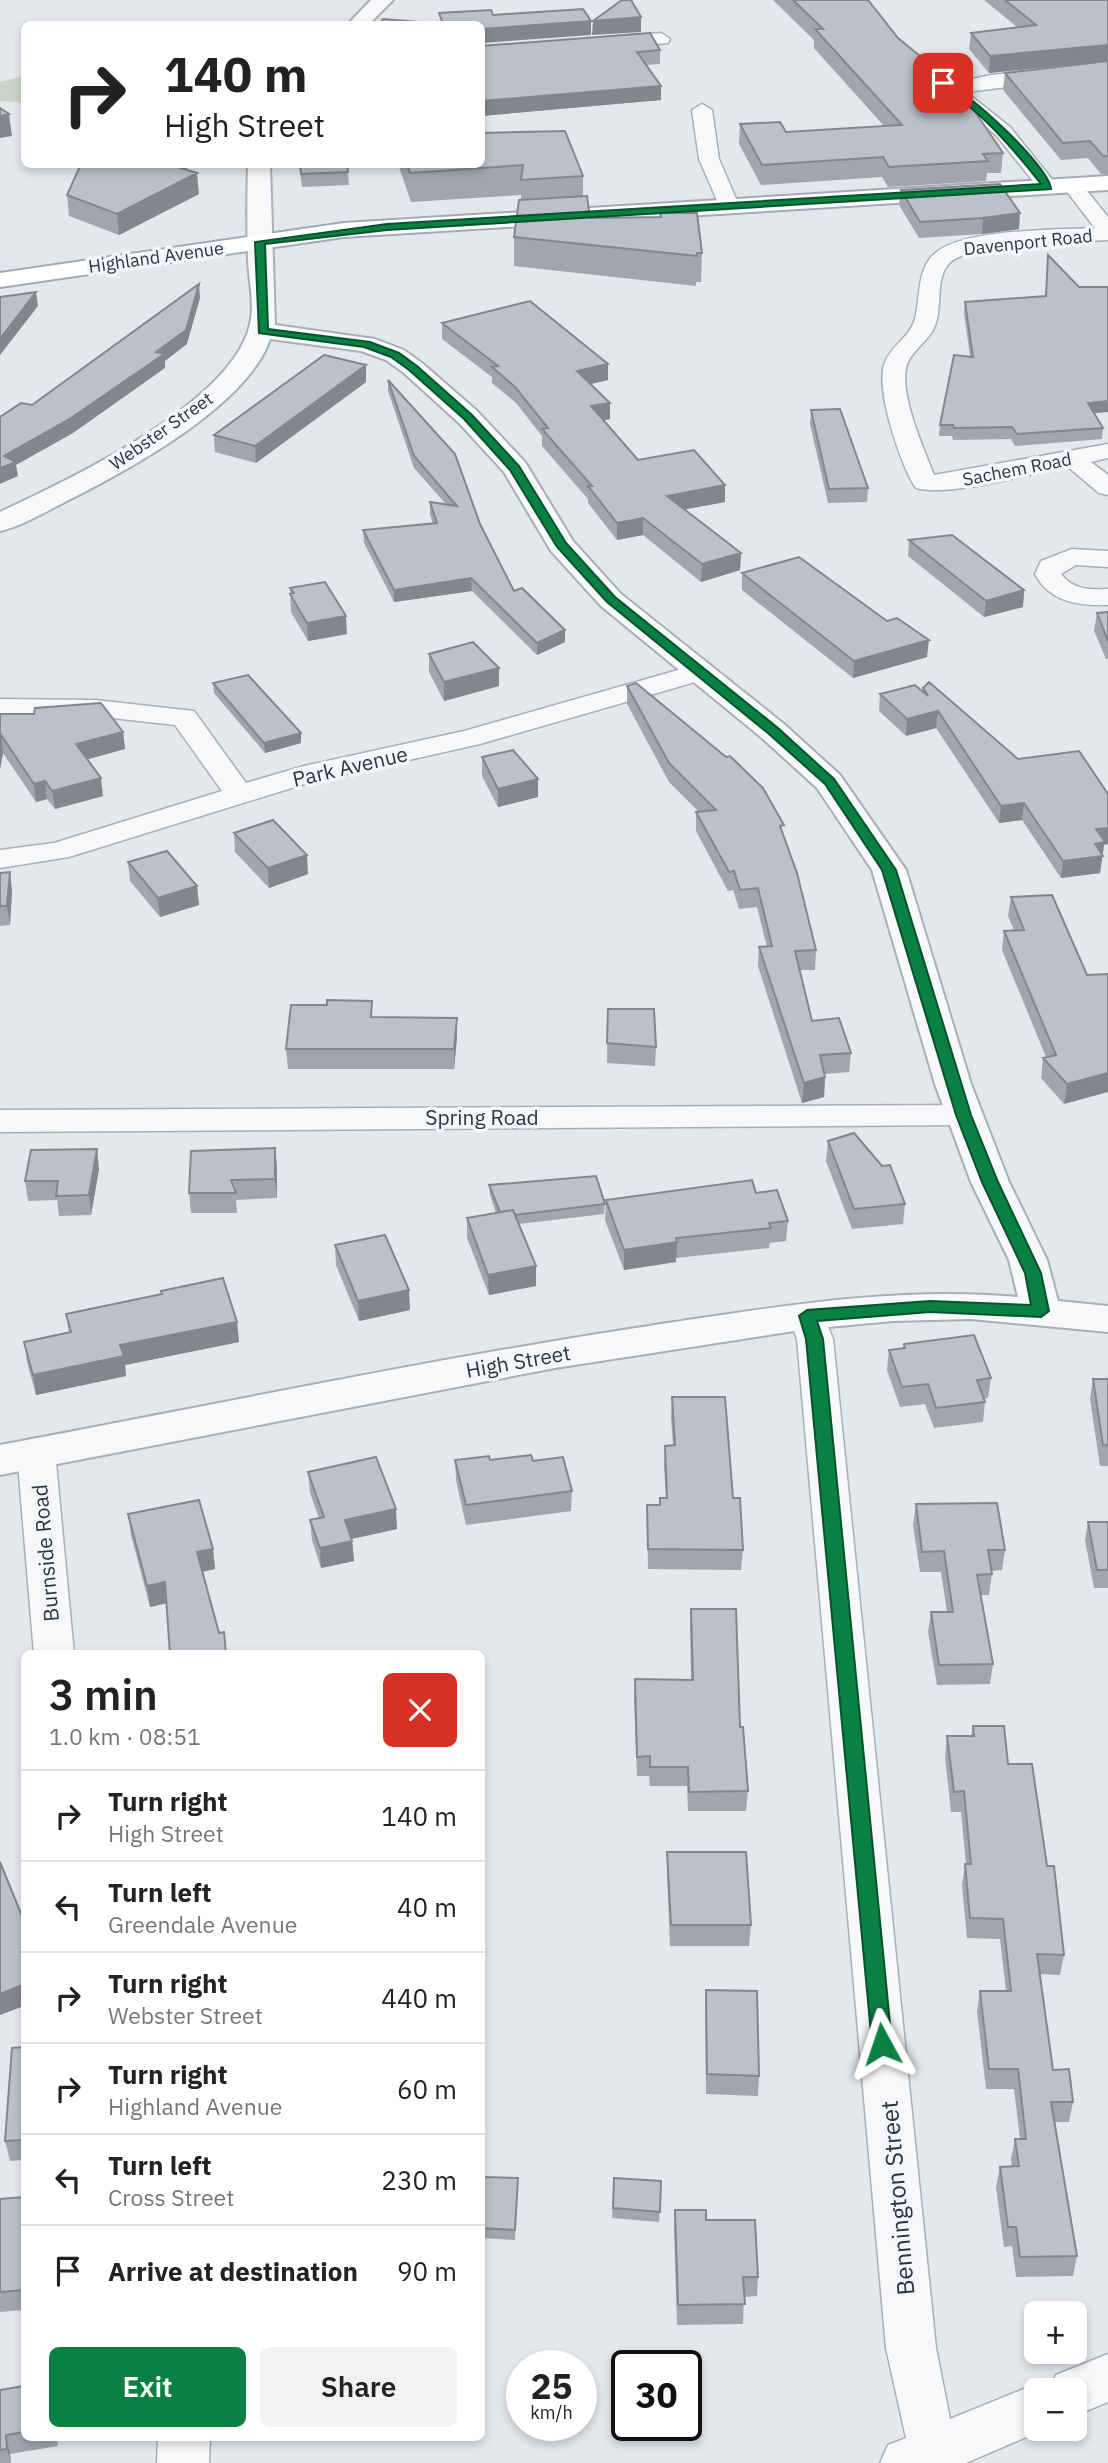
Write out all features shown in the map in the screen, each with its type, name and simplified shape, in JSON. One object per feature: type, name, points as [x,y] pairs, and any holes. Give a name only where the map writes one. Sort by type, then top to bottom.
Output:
[{"type":"main road","name":"Highland Avenue","points":[[0,280],[260,242],[387,227],[1108,183]]},
{"type":"street","points":[[361,21],[383,0]]},
{"type":"street","points":[[592,44],[661,39]]},
{"type":"street","points":[[912,58],[1003,131],[1048,187]]},
{"type":"street","points":[[952,89],[991,81],[1108,69]]},
{"type":"street","points":[[702,110],[709,159],[729,208]]},
{"type":"street","points":[[259,168],[263,331],[366,344],[395,355],[413,368],[468,417],[515,468],[561,545],[611,600],[830,782],[889,870],[964,1115],[990,1182],[1028,1260],[1041,1311]]},
{"type":"street","points":[[1072,185],[1108,232]]},
{"type":"street","name":"Davenport Road","points":[[925,483],[902,417],[894,372],[899,358],[922,329],[939,260],[951,251],[971,245],[1108,232]]},
{"type":"street","name":"Webster Street","points":[[0,523],[92,477],[194,412],[242,368],[263,331]]},
{"type":"street","name":"Sachem Road","points":[[925,483],[965,480],[1108,451]]},
{"type":"street","points":[[1073,458],[1108,488]]},
{"type":"street","points":[[1108,559],[1072,557],[1050,567],[1048,575],[1061,590],[1075,595],[1108,597]]},
{"type":"street","name":"Park Avenue","points":[[0,859],[58,851],[304,775],[470,738],[699,672]]},
{"type":"street","points":[[0,708],[95,708],[184,717],[240,795]]},
{"type":"street","name":"Spring Road","points":[[0,1121],[964,1115]]},
{"type":"street","name":"High Street","points":[[18,1456],[555,1354],[807,1316],[930,1307],[1041,1311],[1108,1319]]},
{"type":"street","name":"Bennington Street","points":[[807,1316],[816,1353],[911,2348],[922,2407],[921,2457]]},
{"type":"street","name":"Burnside Road","points":[[18,1456],[53,1650]]},
{"type":"street","points":[[1087,2387],[1108,2378]]},
{"type":"street","points":[[921,2457],[1024,2413]]},
{"type":"street","points":[[183,2463],[184,2441]]},
{"type":"green space","points":[[21,77],[21,103],[0,101],[0,82]]},
{"type":"building","points":[[622,0],[631,0],[641,17],[593,21]]},
{"type":"building","points":[[793,0],[868,0],[898,38],[959,88],[1003,153],[983,154],[988,161],[889,167],[883,157],[762,165],[740,124],[780,122],[786,132],[902,125],[815,29],[823,29]]},
{"type":"building","points":[[1005,0],[1108,0],[1108,45],[990,56],[971,33],[1036,25]]},
{"type":"building","points":[[583,9],[591,21],[485,29],[485,21],[442,21],[439,13],[491,10],[493,15]]},
{"type":"building","points":[[650,33],[660,50],[637,52],[661,86],[485,101],[485,46]]},
{"type":"building","points":[[1108,61],[1108,156],[1103,156],[1090,141],[1063,143],[1005,73]]},
{"type":"building","points":[[0,108],[9,114],[0,116]]},
{"type":"building","points":[[565,131],[583,176],[521,180],[523,165],[485,168],[485,133]]},
{"type":"building","points":[[79,168],[180,168],[197,173],[117,214],[67,195]]},
{"type":"building","points":[[300,168],[348,168],[348,172],[301,174]]},
{"type":"building","points":[[408,168],[481,168],[410,173]]},
{"type":"building","points":[[1000,184],[1020,213],[920,222],[901,190]]},
{"type":"building","points":[[587,196],[590,218],[661,217],[660,213],[697,213],[702,253],[697,253],[697,256],[514,237],[519,200]]},
{"type":"building","points":[[1048,255],[1079,287],[1108,287],[1108,401],[1088,403],[1103,428],[1017,434],[1012,427],[954,428],[953,425],[940,425],[954,355],[973,357],[965,302],[1046,296]]},
{"type":"building","points":[[199,284],[186,330],[156,352],[164,354],[71,418],[4,456],[16,462],[0,468],[0,417],[21,403],[32,405]]},
{"type":"building","points":[[36,292],[0,339],[0,297]]},
{"type":"building","points":[[530,301],[608,364],[577,371],[610,403],[591,406],[638,460],[694,450],[725,485],[667,496],[741,553],[702,564],[643,518],[617,523],[588,486],[592,486],[542,429],[548,428],[515,387],[492,367],[498,366],[442,323]]},
{"type":"building","points":[[324,355],[366,365],[255,446],[214,435]]},
{"type":"building","points":[[388,380],[455,454],[480,524],[514,591],[522,588],[565,630],[537,643],[471,578],[394,590],[363,530],[437,523],[430,502],[457,506],[414,456]]},
{"type":"building","points":[[840,409],[868,488],[829,489],[811,410]]},
{"type":"building","points":[[952,535],[1024,590],[986,601],[909,540]]},
{"type":"building","points":[[799,557],[887,621],[897,618],[929,640],[854,661],[742,573]]},
{"type":"building","points":[[325,582],[346,616],[307,623],[290,594],[294,593],[290,588]]},
{"type":"building","points":[[1108,612],[1108,641],[1097,613]]},
{"type":"building","points":[[473,642],[499,668],[444,682],[429,654]]},
{"type":"building","points":[[248,675],[301,733],[264,743],[213,683]]},
{"type":"building","points":[[929,682],[1018,759],[1079,751],[1108,794],[1108,828],[1096,829],[1105,842],[1095,844],[1103,856],[1063,861],[1024,803],[1001,806],[938,711],[907,719],[880,694],[915,685],[928,696],[923,688]]},
{"type":"building","points":[[636,683],[726,757],[730,756],[763,788],[784,825],[780,826],[797,873],[816,950],[795,951],[812,1021],[839,1018],[851,1053],[820,1055],[825,1077],[804,1083],[759,947],[772,946],[758,888],[740,890],[734,871],[729,872],[696,812],[716,810],[669,763],[627,686]]},
{"type":"building","points":[[101,703],[123,732],[76,744],[101,778],[52,791],[45,781],[34,784],[1,735],[0,739],[0,714],[34,714],[35,708]]},
{"type":"building","points":[[513,750],[538,779],[498,789],[482,757]]},
{"type":"building","points":[[273,820],[307,855],[268,868],[234,833]]},
{"type":"building","points":[[167,851],[197,886],[158,898],[128,862]]},
{"type":"building","points":[[10,872],[7,906],[0,906],[0,873]]},
{"type":"building","points":[[1052,895],[1087,975],[1108,974],[1108,1073],[1067,1084],[1043,1058],[1056,1055],[1004,931],[1024,930],[1011,897]]},
{"type":"building","points":[[327,1000],[372,1001],[371,1017],[457,1018],[454,1049],[286,1049],[291,1005],[327,1005]]},
{"type":"building","points":[[608,1009],[654,1009],[656,1047],[607,1043]]},
{"type":"building","points":[[854,1133],[882,1166],[890,1165],[905,1204],[854,1209],[828,1141]]},
{"type":"building","points":[[275,1148],[275,1179],[231,1180],[236,1193],[189,1193],[191,1151]]},
{"type":"building","points":[[97,1149],[89,1195],[56,1196],[58,1181],[25,1181],[31,1150]]},
{"type":"building","points":[[596,1176],[605,1204],[515,1215],[513,1210],[500,1212],[489,1185]]},
{"type":"building","points":[[752,1180],[756,1193],[777,1190],[788,1221],[769,1223],[771,1228],[676,1238],[677,1242],[624,1250],[606,1200]]},
{"type":"building","points":[[513,1210],[536,1266],[488,1275],[467,1218]]},
{"type":"building","points":[[385,1235],[409,1290],[358,1301],[335,1245]]},
{"type":"building","points":[[223,1278],[237,1322],[120,1345],[124,1356],[33,1375],[24,1342],[71,1332],[66,1314]]},
{"type":"building","points":[[974,1335],[991,1378],[977,1380],[985,1402],[936,1408],[928,1384],[902,1387],[889,1350],[905,1348],[904,1344]]},
{"type":"building","points":[[1093,1379],[1108,1379],[1108,1445],[1103,1445]]},
{"type":"building","points":[[672,1397],[725,1397],[733,1498],[740,1498],[743,1550],[648,1549],[647,1505],[660,1505],[660,1498],[667,1498],[665,1446],[675,1445]]},
{"type":"building","points":[[531,1455],[533,1461],[563,1457],[572,1491],[466,1505],[455,1460],[489,1456],[490,1460]]},
{"type":"building","points":[[376,1457],[396,1509],[345,1520],[352,1541],[320,1548],[310,1520],[324,1517],[308,1472]]},
{"type":"building","points":[[199,1500],[213,1549],[197,1552],[219,1633],[224,1632],[226,1650],[170,1650],[165,1582],[147,1586],[128,1514]]},
{"type":"building","points":[[997,1503],[1005,1550],[988,1550],[992,1574],[977,1575],[993,1664],[939,1665],[931,1612],[953,1612],[944,1551],[922,1552],[916,1504]]},
{"type":"building","points":[[1088,1522],[1108,1522],[1108,1570],[1097,1570]]},
{"type":"building","points":[[691,1609],[736,1609],[740,1727],[743,1727],[748,1791],[689,1792],[688,1767],[650,1767],[650,1756],[637,1757],[635,1679],[693,1680]]},
{"type":"building","points":[[973,1726],[1004,1726],[1008,1764],[1032,1764],[1047,1866],[1054,1866],[1064,1955],[1037,1954],[1053,2070],[1069,2069],[1073,2102],[1051,2102],[1077,2256],[1020,2257],[1016,2227],[1008,2227],[1000,2167],[1019,2166],[1015,2139],[1026,2139],[1018,2069],[989,2069],[980,1991],[1011,1991],[1003,1919],[970,1918],[965,1864],[971,1864],[964,1791],[954,1792],[947,1736],[974,1736]]},
{"type":"building","points":[[667,1852],[746,1852],[751,1925],[671,1925]]},
{"type":"building","points":[[0,1862],[21,1914],[21,1985],[0,1994]]},
{"type":"building","points":[[706,1990],[757,1991],[759,2076],[707,2074]]},
{"type":"building","points":[[21,2047],[21,2140],[5,2141],[12,2048]]},
{"type":"building","points":[[485,2177],[518,2178],[515,2230],[485,2228]]},
{"type":"building","points":[[614,2178],[661,2181],[660,2212],[613,2208]]},
{"type":"building","points":[[21,2197],[21,2290],[0,2292],[0,2199]]},
{"type":"building","points":[[675,2210],[706,2210],[706,2220],[755,2220],[758,2277],[743,2277],[745,2304],[678,2305]]},
{"type":"building","points":[[21,2386],[21,2432],[6,2435],[7,2449],[0,2450],[0,2390]]},
{"type":"route","points":[[882,2044],[814,1339],[807,1316],[971,1306],[1041,1311],[1033,1273],[976,1150],[953,1084],[889,870],[830,782],[773,731],[611,600],[561,545],[515,468],[468,417],[413,368],[395,355],[366,344],[263,331],[260,242],[326,232],[387,227],[1048,187],[1003,131],[943,83]]}]
